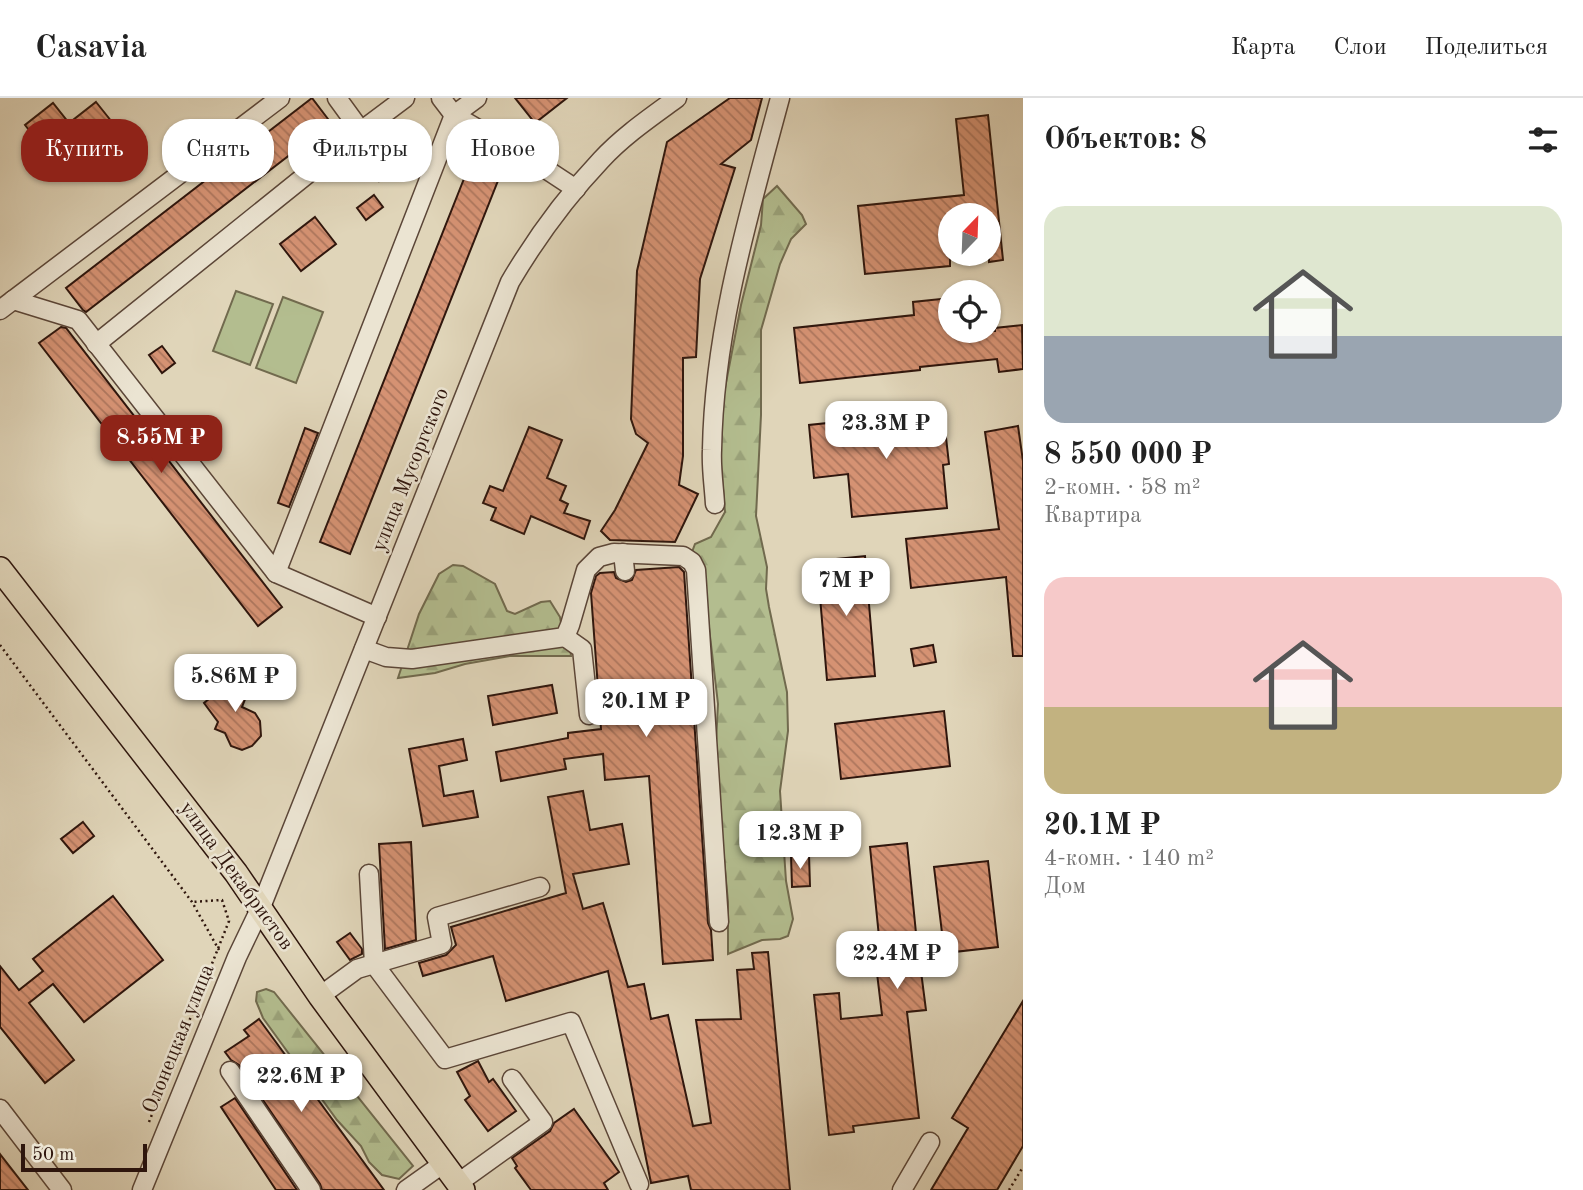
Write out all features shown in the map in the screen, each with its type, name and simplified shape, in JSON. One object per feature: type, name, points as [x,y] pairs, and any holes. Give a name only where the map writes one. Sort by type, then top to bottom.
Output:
[{"type":"main road","name":"улица Декабристов","points":[[0,569],[261,907],[320,996],[461,1186]]},
{"type":"street","points":[[7,305],[280,98]]},
{"type":"street","points":[[337,98],[352,119]]},
{"type":"street","points":[[377,119],[405,98]]},
{"type":"street","points":[[441,98],[454,115],[576,189]]},
{"type":"street","points":[[276,573],[454,115],[477,98]]},
{"type":"street","points":[[715,504],[711,453],[715,388],[726,317],[734,268],[779,98]]},
{"type":"street","name":"улица Мусоргского","points":[[261,907],[510,282],[531,246],[602,159],[668,100]]},
{"type":"street","points":[[96,344],[298,182]]},
{"type":"street","points":[[7,305],[78,320],[276,573],[377,617]]},
{"type":"street","points":[[565,637],[586,570],[599,557],[614,553],[624,562],[683,556],[692,562],[696,570],[719,922]]},
{"type":"street","points":[[364,649],[386,657],[412,659],[565,637],[582,649],[589,715]]},
{"type":"street","points":[[369,874],[374,964],[445,1059],[571,1022],[639,1184]]},
{"type":"street","points":[[320,996],[356,969],[442,944],[437,917],[540,887]]},
{"type":"street","name":"Олонецкая улица","points":[[142,1190],[237,957],[261,907]]},
{"type":"street","points":[[230,1071],[311,1190]]},
{"type":"street","points":[[461,1186],[543,1122],[512,1079]]},
{"type":"street","points":[[0,1109],[62,1190]]},
{"type":"street","points":[[902,1190],[930,1142]]},
{"type":"street","points":[[406,1190],[444,1163]]},
{"type":"path","points":[[0,645],[192,902],[219,950]]},
{"type":"path","points":[[148,1127],[229,921],[222,900],[192,902]]},
{"type":"path","points":[[1009,1190],[1023,1167]]},
{"type":"green space","points":[[777,186],[802,215],[806,224],[791,239],[780,264],[761,330],[761,415],[756,516],[767,567],[769,607],[787,692],[788,731],[780,791],[786,881],[793,919],[788,936],[762,940],[728,954],[728,902],[715,761],[718,704],[704,585],[692,552],[695,544],[711,537],[725,512],[719,441],[720,414],[741,305],[761,225],[763,199]]},
{"type":"green space","points":[[236,291],[273,304],[250,365],[213,351]]},
{"type":"green space","points":[[283,297],[323,312],[296,383],[256,368]]},
{"type":"green space","points":[[453,565],[463,566],[495,584],[507,611],[515,614],[541,602],[550,601],[560,617],[571,656],[510,656],[465,664],[435,673],[398,678],[419,614],[439,574]]},
{"type":"green space","points":[[266,989],[274,992],[413,1166],[399,1179],[382,1175],[369,1162],[361,1146],[337,1120],[263,1018],[256,1001],[257,992]]},
{"type":"building","points":[[312,98],[328,119],[288,119],[288,156],[274,167],[274,127]]},
{"type":"building","points":[[515,98],[567,98],[540,119],[532,119]]},
{"type":"building","points":[[730,98],[762,98],[751,140],[721,164],[735,168],[700,279],[696,357],[683,358],[683,456],[679,485],[698,494],[675,542],[610,540],[601,531],[615,510],[648,443],[636,434],[631,419],[637,271],[667,142]]},
{"type":"building","points":[[96,102],[110,119],[74,119]]},
{"type":"building","points":[[53,103],[66,119],[33,119]]},
{"type":"building","points":[[988,115],[997,203],[938,203],[938,266],[950,266],[865,274],[858,206],[964,195],[956,119]]},
{"type":"building","points":[[203,182],[255,182],[86,312],[66,288]]},
{"type":"building","points":[[463,182],[497,182],[350,554],[320,542]]},
{"type":"building","points":[[374,195],[383,207],[366,220],[357,208]]},
{"type":"building","points":[[315,217],[336,244],[301,271],[280,244]]},
{"type":"building","points":[[938,299],[938,343],[1001,343],[1001,327],[1022,325],[1023,369],[999,372],[997,359],[800,383],[794,328],[914,315],[913,302]]},
{"type":"building","points":[[61,327],[66,328],[282,607],[258,626],[39,343]]},
{"type":"building","points":[[162,346],[175,363],[162,373],[149,355]]},
{"type":"building","points":[[943,411],[949,464],[943,465],[947,508],[852,517],[848,474],[814,478],[809,425]]},
{"type":"building","points":[[1018,426],[1023,461],[1023,656],[1013,656],[1006,577],[911,588],[906,539],[999,529],[985,432]]},
{"type":"building","points":[[529,427],[562,440],[547,478],[566,486],[560,500],[568,504],[564,513],[590,521],[584,539],[531,516],[524,534],[491,520],[496,508],[483,503],[490,486],[503,491]]},
{"type":"building","points":[[305,428],[318,433],[289,507],[278,503]]},
{"type":"building","points":[[865,556],[875,676],[827,680],[817,561]]},
{"type":"building","points":[[679,567],[684,572],[708,923],[713,960],[663,964],[649,776],[605,780],[603,754],[564,759],[566,769],[501,781],[496,752],[568,738],[568,733],[601,729],[591,593],[596,576],[614,572],[616,578],[626,582],[632,580],[636,570]]},
{"type":"building","points":[[933,645],[936,662],[914,666],[911,649]]},
{"type":"building","points":[[239,674],[249,689],[242,707],[255,713],[260,721],[261,736],[252,746],[242,750],[231,746],[225,733],[215,729],[218,722],[204,703],[220,690],[223,681]]},
{"type":"building","points":[[552,685],[557,713],[493,725],[488,696]]},
{"type":"building","points":[[944,711],[950,766],[841,779],[835,724]]},
{"type":"building","points":[[463,739],[467,760],[439,766],[444,796],[473,791],[478,817],[423,826],[409,749]]},
{"type":"building","points":[[583,791],[590,830],[622,824],[629,864],[573,874],[583,909],[603,903],[628,987],[644,984],[651,1019],[668,1015],[693,1126],[711,1123],[696,1020],[741,1019],[737,970],[754,969],[752,953],[768,952],[790,1190],[691,1190],[688,1176],[651,1183],[608,971],[506,1001],[493,956],[423,976],[419,963],[446,955],[456,945],[451,927],[566,893],[548,797]]},
{"type":"building","points":[[83,822],[94,836],[73,853],[61,839]]},
{"type":"building","points":[[411,842],[416,940],[385,949],[379,844]]},
{"type":"building","points":[[907,843],[917,943],[943,941],[934,867],[988,861],[998,947],[919,956],[926,1010],[907,1012],[919,1118],[853,1126],[854,1132],[829,1135],[814,995],[839,993],[841,1019],[882,1015],[874,948],[880,947],[870,847]]},
{"type":"building","points":[[791,855],[809,855],[810,886],[792,887]]},
{"type":"building","points":[[113,896],[163,960],[84,1022],[53,984],[29,1003],[74,1060],[45,1083],[0,1027],[0,966],[19,990],[43,971],[33,959]]},
{"type":"building","points":[[350,933],[362,949],[362,954],[350,960],[337,942]]},
{"type":"building","points":[[1023,1001],[1023,1146],[997,1190],[931,1190],[968,1128],[952,1118]]},
{"type":"building","points":[[259,1019],[384,1190],[322,1190],[239,1065],[225,1052],[249,1036],[244,1030]]},
{"type":"building","points":[[478,1061],[489,1082],[493,1079],[516,1111],[488,1131],[465,1100],[470,1096],[457,1072]]},
{"type":"building","points":[[235,1098],[297,1190],[276,1190],[221,1107]]},
{"type":"building","points":[[574,1109],[619,1172],[604,1183],[608,1190],[531,1190],[515,1168],[517,1166],[512,1158],[550,1131],[554,1123]]},
{"type":"building","points":[[0,1154],[28,1190],[0,1190]]}]
